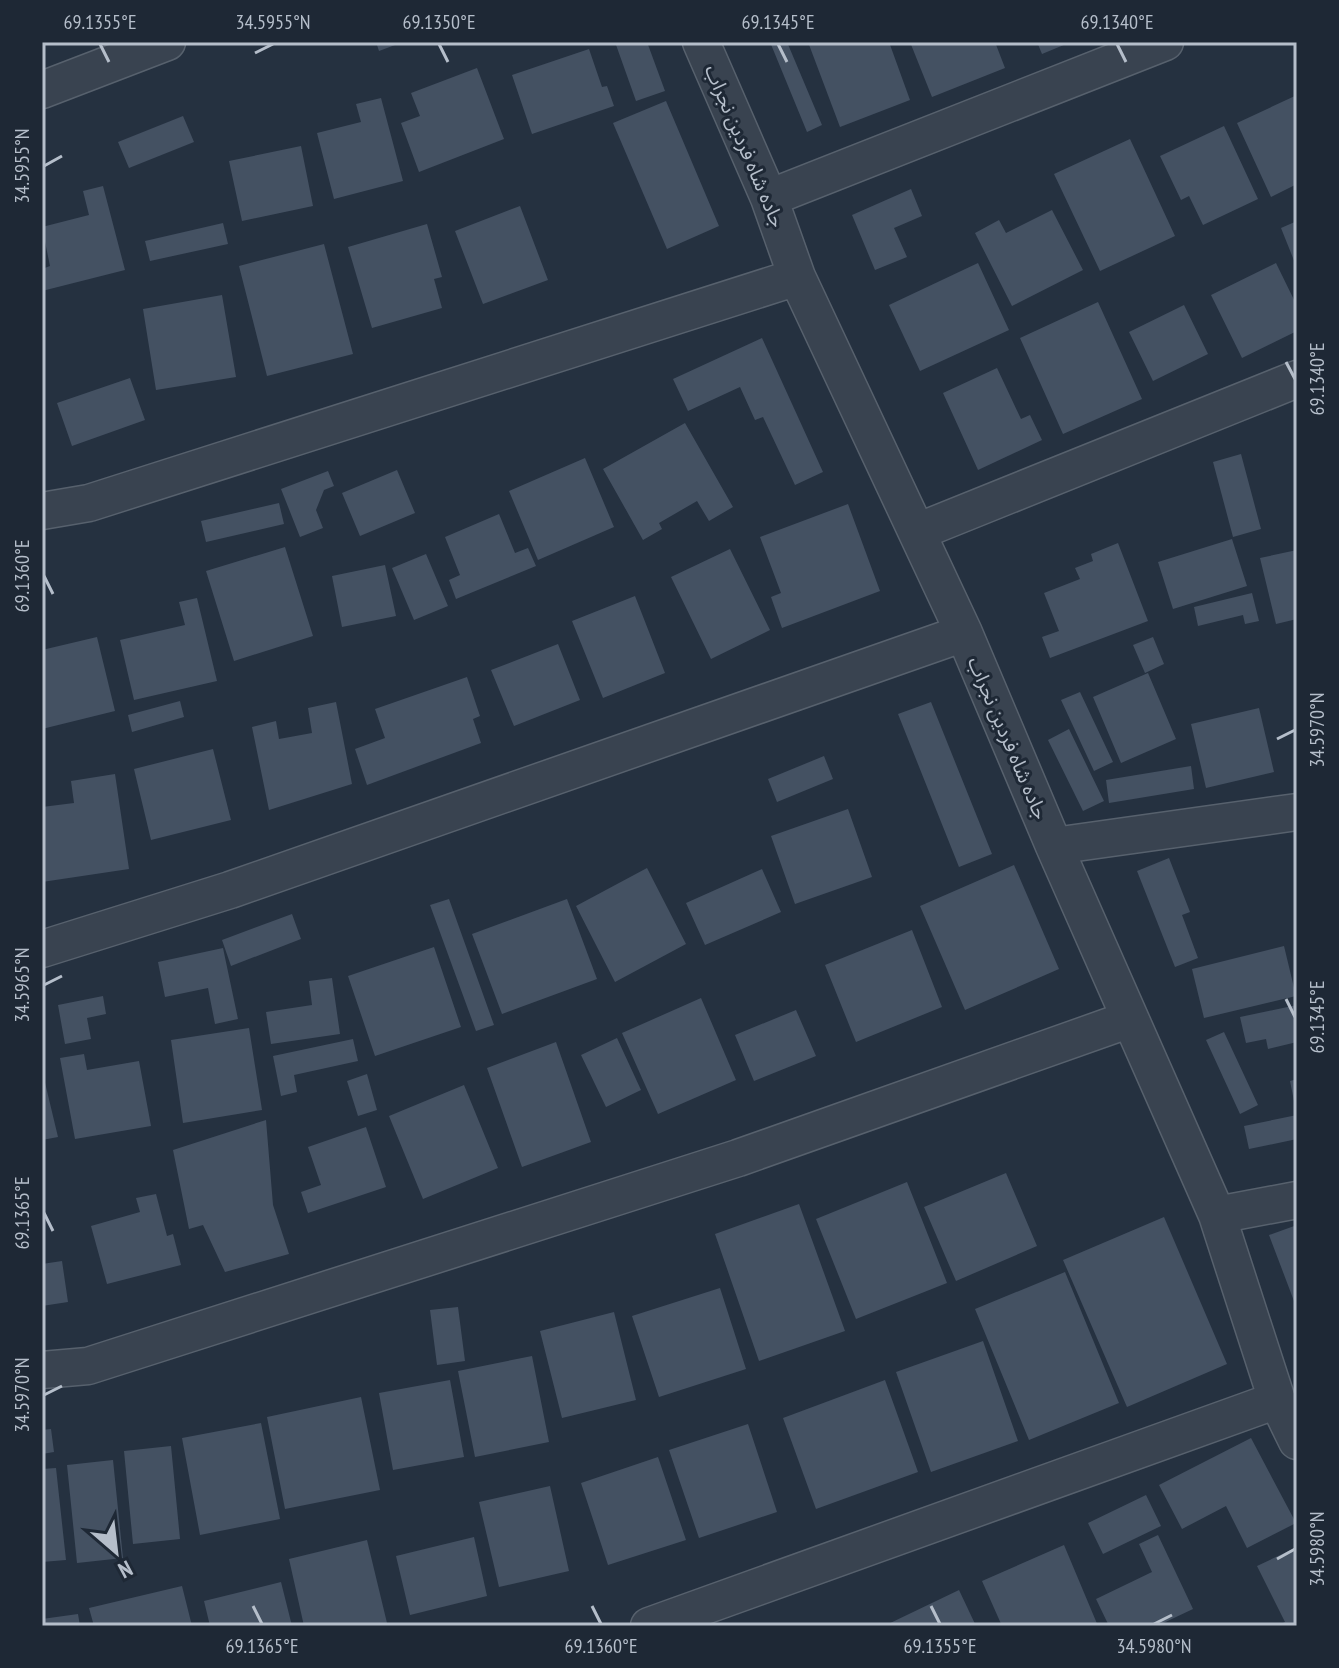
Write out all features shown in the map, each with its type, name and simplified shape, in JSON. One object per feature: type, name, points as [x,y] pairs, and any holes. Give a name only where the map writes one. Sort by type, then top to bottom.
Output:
[{"type":"street","points":[[42,90],[167,42]]},
{"type":"street","name":"جاده شاه فردین نجراب","points":[[701,42],[769,198],[797,277],[964,633],[1217,1215],[1277,1400],[1297,1441]]},
{"type":"street","points":[[769,198],[1165,42]]},
{"type":"street","points":[[42,511],[89,503],[797,277]]},
{"type":"street","points":[[917,532],[1297,379]]},
{"type":"street","points":[[42,949],[230,890],[964,633]]},
{"type":"street","points":[[1054,846],[1297,812]]},
{"type":"street","points":[[42,1370],[88,1366],[738,1158],[1130,1019]]},
{"type":"street","points":[[1217,1215],[1297,1200]]},
{"type":"street","points":[[649,1626],[1277,1400]]},
{"type":"building","points":[[376,42],[403,42],[379,51]]},
{"type":"building","points":[[615,42],[647,42],[665,91],[636,101]]},
{"type":"building","points":[[770,42],[787,42],[822,125],[807,132]]},
{"type":"building","points":[[808,42],[889,42],[910,100],[840,127]]},
{"type":"building","points":[[910,42],[995,42],[1005,68],[932,97]]},
{"type":"building","points":[[1037,42],[1071,42],[1042,54]]},
{"type":"building","points":[[589,49],[602,87],[607,86],[614,106],[532,134],[512,75]]},
{"type":"building","points":[[477,68],[504,139],[419,172],[401,123],[420,116],[411,93]]},
{"type":"building","points":[[1297,95],[1297,184],[1271,197],[1237,123]]},
{"type":"building","points":[[381,98],[403,181],[334,199],[317,133],[361,122],[356,104]]},
{"type":"building","points":[[666,101],[719,226],[667,249],[613,123]]},
{"type":"building","points":[[183,116],[194,142],[129,168],[118,142]]},
{"type":"building","points":[[1224,126],[1258,199],[1203,225],[1189,196],[1181,200],[1160,156]]},
{"type":"building","points":[[1130,139],[1175,236],[1100,271],[1054,174]]},
{"type":"building","points":[[301,146],[313,206],[242,221],[229,161]]},
{"type":"building","points":[[103,186],[125,270],[42,291],[42,269],[50,266],[42,227],[89,215],[83,191]]},
{"type":"building","points":[[911,189],[922,216],[894,228],[907,257],[875,270],[852,215]]},
{"type":"building","points":[[520,206],[548,280],[483,304],[455,231]]},
{"type":"building","points":[[1052,210],[1083,270],[1012,306],[975,233],[999,220],[1006,233]]},
{"type":"building","points":[[1297,221],[1297,268],[1281,228]]},
{"type":"building","points":[[223,223],[228,244],[150,261],[145,241]]},
{"type":"building","points":[[427,224],[442,277],[434,279],[442,308],[372,328],[348,247]]},
{"type":"building","points":[[324,244],[353,354],[267,376],[239,266]]},
{"type":"building","points":[[978,263],[1009,330],[920,371],[889,305]]},
{"type":"building","points":[[1276,263],[1297,306],[1297,331],[1242,358],[1211,295]]},
{"type":"building","points":[[222,295],[236,377],[156,390],[143,309]]},
{"type":"building","points":[[1098,302],[1142,399],[1063,434],[1020,338]]},
{"type":"building","points":[[1184,305],[1208,354],[1153,381],[1129,332]]},
{"type":"building","points":[[762,338],[823,472],[795,485],[763,417],[755,420],[740,387],[688,411],[673,379]]},
{"type":"building","points":[[997,368],[1021,419],[1030,415],[1042,440],[978,470],[943,393]]},
{"type":"building","points":[[130,378],[145,420],[72,446],[57,403]]},
{"type":"building","points":[[685,423],[733,507],[709,521],[697,501],[659,523],[662,529],[643,540],[603,469]]},
{"type":"building","points":[[1241,454],[1261,529],[1233,537],[1213,462]]},
{"type":"building","points":[[585,458],[614,527],[538,560],[509,491]]},
{"type":"building","points":[[397,470],[415,513],[360,536],[342,493]]},
{"type":"building","points":[[328,471],[334,486],[324,490],[316,510],[323,528],[300,537],[281,489]]},
{"type":"building","points":[[279,503],[284,524],[206,542],[201,521]]},
{"type":"building","points":[[848,504],[880,591],[782,628],[771,597],[781,593],[760,537]]},
{"type":"building","points":[[499,514],[515,553],[528,548],[536,566],[456,599],[449,580],[460,575],[445,537]]},
{"type":"building","points":[[1232,539],[1247,586],[1173,609],[1158,562]]},
{"type":"building","points":[[1118,543],[1148,621],[1050,658],[1042,637],[1059,631],[1044,593],[1080,579],[1075,568],[1093,561],[1091,554]]},
{"type":"building","points":[[285,547],[313,636],[234,661],[206,571]]},
{"type":"building","points":[[730,549],[770,630],[711,659],[671,577]]},
{"type":"building","points":[[1297,550],[1297,619],[1276,624],[1260,558]]},
{"type":"building","points":[[426,554],[448,606],[414,620],[392,568]]},
{"type":"building","points":[[385,565],[396,616],[342,627],[332,576]]},
{"type":"building","points":[[1252,593],[1259,621],[1245,624],[1243,615],[1198,626],[1194,607]]},
{"type":"building","points":[[635,596],[665,673],[603,698],[572,621]]},
{"type":"building","points":[[197,598],[217,681],[134,700],[120,640],[185,625],[179,602]]},
{"type":"building","points":[[97,637],[115,711],[42,729],[42,650]]},
{"type":"building","points":[[1153,637],[1164,664],[1145,673],[1133,645]]},
{"type":"building","points":[[558,644],[580,700],[514,726],[491,670]]},
{"type":"building","points":[[1148,673],[1176,739],[1121,763],[1093,697]]},
{"type":"building","points":[[467,677],[480,716],[473,719],[481,743],[367,785],[355,749],[385,738],[375,709]]},
{"type":"building","points":[[1080,692],[1113,762],[1094,771],[1061,700]]},
{"type":"building","points":[[180,701],[184,717],[132,732],[128,715]]},
{"type":"building","points":[[336,702],[352,784],[269,810],[252,727],[276,721],[279,739],[312,733],[308,708]]},
{"type":"building","points":[[931,702],[992,854],[959,867],[898,714]]},
{"type":"building","points":[[1259,708],[1274,772],[1206,788],[1191,724]]},
{"type":"building","points":[[1069,729],[1104,801],[1083,811],[1048,740]]},
{"type":"building","points":[[213,749],[231,820],[151,840],[134,769]]},
{"type":"building","points":[[824,756],[833,779],[777,802],[768,779]]},
{"type":"building","points":[[1191,766],[1194,789],[1109,803],[1106,780]]},
{"type":"building","points":[[115,774],[129,869],[42,882],[42,807],[74,803],[71,781]]},
{"type":"building","points":[[848,809],[872,877],[795,904],[771,836]]},
{"type":"building","points":[[1169,858],[1190,912],[1182,915],[1198,958],[1175,967],[1137,871]]},
{"type":"building","points":[[1014,865],[1059,969],[965,1010],[920,906]]},
{"type":"building","points":[[647,868],[686,944],[615,982],[576,906]]},
{"type":"building","points":[[762,869],[781,912],[705,945],[686,903]]},
{"type":"building","points":[[449,899],[494,1025],[476,1031],[430,905]]},
{"type":"building","points":[[567,899],[597,979],[502,1014],[472,934]]},
{"type":"building","points":[[292,914],[301,939],[231,966],[222,940]]},
{"type":"building","points":[[912,930],[942,1007],[856,1042],[825,965]]},
{"type":"building","points":[[1284,946],[1296,996],[1204,1018],[1192,969]]},
{"type":"building","points":[[434,947],[461,1027],[375,1056],[348,976]]},
{"type":"building","points":[[223,948],[238,1019],[215,1024],[208,988],[165,997],[158,962]]},
{"type":"building","points":[[332,978],[340,1034],[271,1044],[266,1012],[312,1005],[309,981]]},
{"type":"building","points":[[103,996],[106,1014],[87,1018],[91,1039],[65,1044],[58,1005]]},
{"type":"building","points":[[701,998],[736,1080],[658,1114],[622,1033]]},
{"type":"building","points":[[1297,1005],[1297,1042],[1268,1049],[1266,1039],[1246,1043],[1240,1017]]},
{"type":"building","points":[[796,1010],[816,1056],[754,1081],[735,1035]]},
{"type":"building","points":[[249,1028],[262,1110],[183,1123],[171,1040]]},
{"type":"building","points":[[1224,1032],[1258,1105],[1240,1114],[1206,1040]]},
{"type":"building","points":[[617,1038],[641,1090],[606,1107],[581,1055]]},
{"type":"building","points":[[353,1039],[358,1061],[294,1075],[297,1092],[281,1096],[273,1056]]},
{"type":"building","points":[[556,1042],[591,1142],[522,1167],[487,1068]]},
{"type":"building","points":[[84,1054],[87,1070],[139,1061],[151,1126],[75,1139],[60,1058]]},
{"type":"building","points":[[42,1070],[58,1137],[42,1140]]},
{"type":"building","points":[[367,1074],[377,1110],[358,1116],[347,1081]]},
{"type":"building","points":[[1297,1079],[1297,1110],[1296,1111],[1290,1081]]},
{"type":"building","points":[[464,1085],[498,1168],[423,1199],[389,1116]]},
{"type":"building","points":[[1297,1115],[1297,1139],[1249,1149],[1244,1126]]},
{"type":"building","points":[[266,1120],[273,1205],[289,1254],[225,1272],[203,1225],[189,1229],[173,1150]]},
{"type":"building","points":[[366,1127],[386,1187],[308,1213],[301,1192],[321,1185],[308,1147]]},
{"type":"building","points":[[1006,1173],[1037,1246],[956,1281],[924,1207]]},
{"type":"building","points":[[907,1182],[947,1283],[856,1319],[816,1219]]},
{"type":"building","points":[[156,1194],[167,1236],[173,1234],[181,1265],[107,1284],[91,1226],[140,1212],[136,1198]]},
{"type":"building","points":[[799,1204],[845,1331],[759,1361],[715,1234]]},
{"type":"building","points":[[1164,1217],[1227,1364],[1127,1407],[1063,1260]]},
{"type":"building","points":[[1297,1225],[1297,1309],[1269,1235]]},
{"type":"building","points":[[62,1261],[68,1302],[42,1306],[42,1264]]},
{"type":"building","points":[[1065,1272],[1119,1403],[1029,1440],[975,1309]]},
{"type":"building","points":[[720,1288],[746,1369],[659,1397],[632,1316]]},
{"type":"building","points":[[458,1307],[465,1361],[437,1365],[430,1310]]},
{"type":"building","points":[[614,1312],[636,1400],[562,1418],[540,1331]]},
{"type":"building","points":[[983,1341],[1018,1441],[931,1472],[896,1372]]},
{"type":"building","points":[[532,1356],[549,1442],[475,1457],[458,1371]]},
{"type":"building","points":[[450,1380],[464,1457],[393,1470],[379,1393]]},
{"type":"building","points":[[885,1380],[918,1472],[816,1509],[783,1418]]},
{"type":"building","points":[[361,1397],[380,1490],[285,1509],[267,1417]]},
{"type":"building","points":[[261,1423],[280,1519],[200,1535],[182,1438]]},
{"type":"building","points":[[748,1424],[777,1512],[699,1538],[669,1450]]},
{"type":"building","points":[[51,1429],[54,1452],[42,1454],[42,1430]]},
{"type":"building","points":[[1251,1438],[1296,1523],[1247,1548],[1226,1506],[1182,1529],[1159,1485]]},
{"type":"building","points":[[171,1446],[180,1539],[133,1544],[124,1451]]},
{"type":"building","points":[[658,1457],[686,1540],[608,1565],[581,1483]]},
{"type":"building","points":[[113,1460],[123,1558],[77,1563],[67,1465]]},
{"type":"building","points":[[56,1468],[66,1560],[42,1562],[42,1469]]},
{"type":"building","points":[[550,1486],[569,1571],[499,1587],[479,1502]]},
{"type":"building","points":[[1146,1495],[1161,1526],[1103,1554],[1088,1523]]},
{"type":"building","points":[[1158,1535],[1193,1609],[1157,1626],[1109,1626],[1096,1599],[1152,1572],[1139,1544]]},
{"type":"building","points":[[474,1537],[487,1596],[410,1615],[396,1556]]},
{"type":"building","points":[[367,1540],[387,1623],[375,1626],[304,1626],[289,1559]]},
{"type":"building","points":[[1064,1545],[1098,1626],[1002,1626],[982,1581]]},
{"type":"building","points":[[1295,1548],[1297,1626],[1277,1626],[1285,1622],[1257,1566]]},
{"type":"building","points":[[281,1582],[292,1626],[210,1626],[204,1601]]},
{"type":"building","points":[[182,1586],[192,1626],[94,1626],[89,1608]]},
{"type":"building","points":[[959,1590],[976,1626],[884,1626]]},
{"type":"building","points":[[78,1614],[80,1626],[42,1626],[42,1619]]}]
